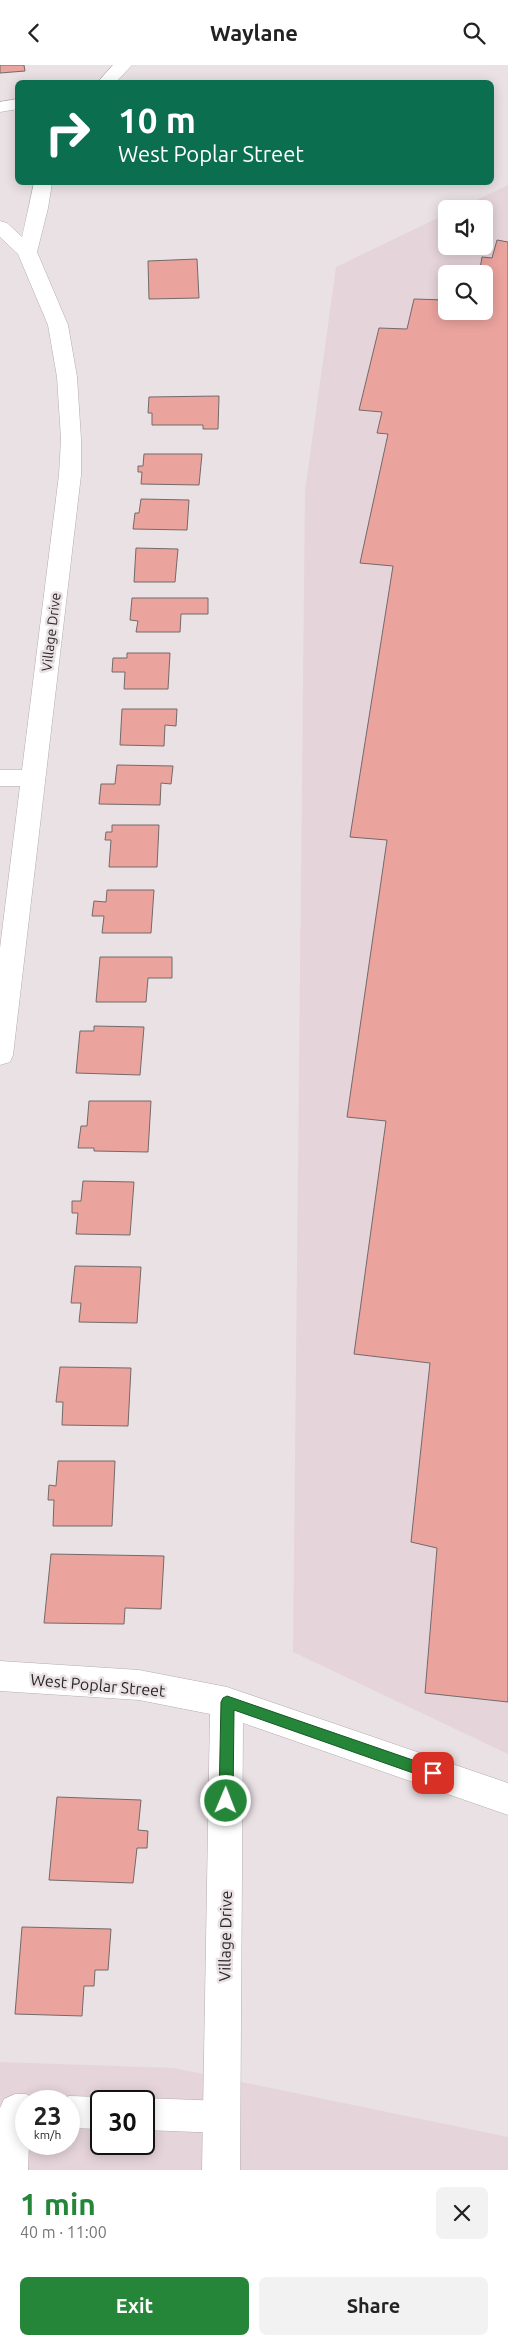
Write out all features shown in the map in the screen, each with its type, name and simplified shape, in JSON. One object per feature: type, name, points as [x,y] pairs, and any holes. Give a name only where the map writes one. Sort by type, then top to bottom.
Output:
[{"type":"street","points":[[107,80],[123,65]]},
{"type":"street","points":[[0,107],[15,104]]},
{"type":"street","points":[[27,252],[39,208],[43,185]]},
{"type":"street","name":"Village Drive","points":[[0,227],[27,252],[58,325],[67,377],[71,439],[70,475],[0,1055]]},
{"type":"street","points":[[0,778],[33,778]]},
{"type":"street","name":"West Poplar Street","points":[[0,1676],[139,1685],[227,1702],[508,1799]]},
{"type":"street","name":"Village Drive","points":[[221,2170],[227,1702]]},
{"type":"lane","points":[[12,2170],[15,2110]]},
{"type":"lane","points":[[155,2114],[223,2117]]},
{"type":"shaded area","points":[[508,185],[508,1754],[293,1652],[305,491],[336,267],[438,218],[438,255],[493,255],[493,200],[477,200]]},
{"type":"shaded area","points":[[0,2062],[174,2068],[508,2137],[508,2170],[0,2170]]},
{"type":"building","points":[[0,65],[24,65],[25,71],[0,73]]},
{"type":"building","points":[[497,240],[508,242],[508,1702],[425,1693],[437,1548],[411,1542],[430,1363],[354,1354],[386,1121],[347,1117],[387,840],[350,837],[393,566],[360,563],[388,434],[377,433],[382,412],[359,410],[379,328],[407,329],[414,299],[438,300],[438,320],[493,320],[493,265],[481,265],[482,257],[492,258]]},
{"type":"building","points":[[197,259],[199,298],[149,299],[148,261]]},
{"type":"building","points":[[219,396],[218,429],[203,429],[203,425],[152,425],[152,413],[148,413],[149,397]]},
{"type":"building","points":[[144,454],[202,454],[199,485],[141,484],[142,472],[138,472],[138,466],[143,466]]},
{"type":"building","points":[[141,499],[189,500],[187,530],[133,529],[135,513],[139,513]]},
{"type":"building","points":[[136,548],[178,549],[175,582],[134,582]]},
{"type":"building","points":[[132,598],[208,598],[208,614],[181,614],[180,632],[136,632],[138,621],[130,620]]},
{"type":"building","points":[[127,653],[170,653],[168,689],[124,689],[125,672],[112,672],[113,658],[127,658]]},
{"type":"building","points":[[122,709],[177,709],[176,726],[165,725],[164,746],[120,745]]},
{"type":"building","points":[[117,765],[173,766],[171,784],[161,783],[160,805],[99,804],[101,784],[115,784]]},
{"type":"building","points":[[112,825],[159,825],[157,867],[109,867],[111,840],[105,840],[106,832],[112,832]]},
{"type":"building","points":[[107,890],[154,890],[151,933],[102,933],[104,916],[92,916],[94,901],[106,902]]},
{"type":"building","points":[[100,957],[172,957],[172,978],[148,978],[146,1002],[96,1002]]},
{"type":"building","points":[[94,1026],[144,1027],[140,1075],[76,1073],[80,1031],[94,1031]]},
{"type":"building","points":[[89,1101],[151,1101],[148,1152],[94,1151],[94,1148],[78,1148],[81,1126],[87,1126]]},
{"type":"building","points":[[83,1181],[134,1182],[130,1235],[76,1234],[78,1213],[72,1213],[72,1201],[81,1201]]},
{"type":"building","points":[[75,1266],[141,1267],[137,1323],[79,1322],[81,1303],[71,1303]]},
{"type":"building","points":[[60,1367],[131,1368],[128,1426],[62,1425],[63,1402],[56,1402]]},
{"type":"building","points":[[58,1461],[115,1461],[112,1526],[53,1526],[54,1500],[48,1500],[49,1485],[56,1486]]},
{"type":"building","points":[[51,1554],[164,1556],[161,1609],[125,1608],[124,1624],[44,1623]]},
{"type":"building","points":[[57,1797],[141,1800],[138,1830],[148,1831],[147,1848],[137,1848],[133,1883],[49,1880]]},
{"type":"building","points":[[22,1927],[111,1929],[108,1970],[95,1970],[94,1986],[84,1986],[82,2016],[15,2014]]},
{"type":"route","points":[[226,1801],[227,1702],[433,1773]]}]
